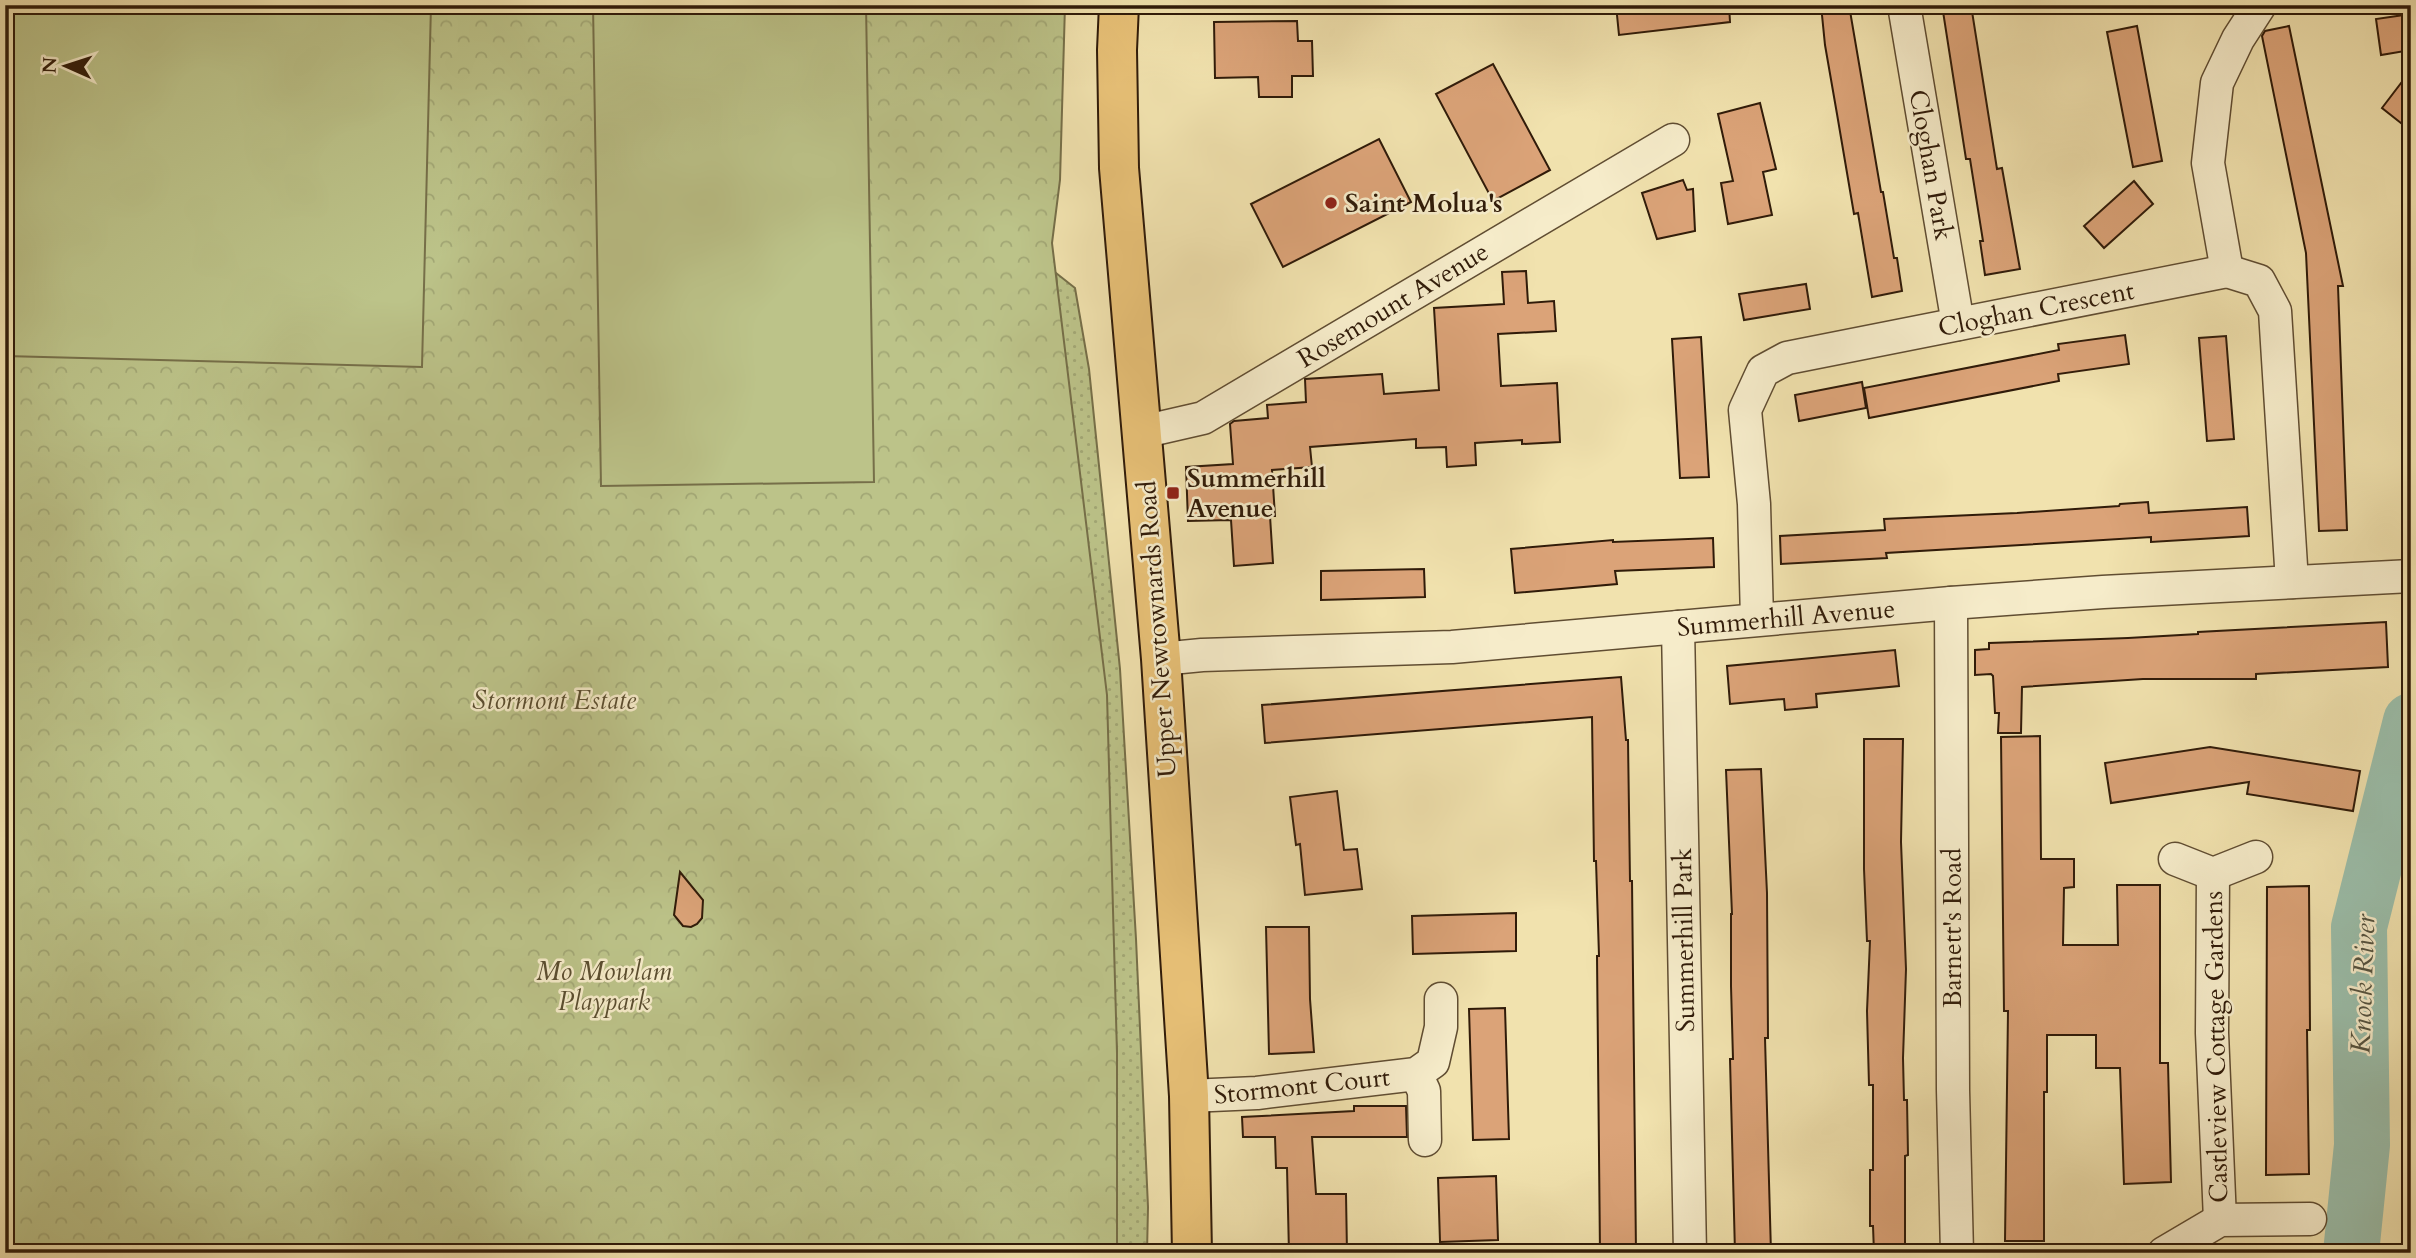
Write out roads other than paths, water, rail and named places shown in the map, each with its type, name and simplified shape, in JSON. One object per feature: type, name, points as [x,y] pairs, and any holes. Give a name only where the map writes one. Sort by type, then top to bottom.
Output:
[{"type":"highway","name":"Upper Newtownards Road","points":[[1119,5],[1119,168],[1161,659],[1189,1096],[1192,1253]]},
{"type":"street","name":"Cloghan Park","points":[[1904,5],[1958,324]]},
{"type":"street","points":[[2260,5],[2238,39],[2217,83],[2208,163],[2227,271],[2259,281],[2275,311],[2292,582]]},
{"type":"street","name":"Rosemount Avenue","points":[[1142,432],[1203,418],[1673,140]]},
{"type":"street","name":"Cloghan Crescent","points":[[1757,619],[1754,504],[1745,410],[1763,371],[1787,358],[2227,271]]},
{"type":"street","name":"Summerhill Avenue","points":[[1161,659],[1452,647],[1951,603],[2411,576]]},
{"type":"street","name":"Barnett's Road","points":[[1951,603],[1953,1090],[1957,1253]]},
{"type":"street","name":"Summerhill Park","points":[[1678,627],[1690,1253]]},
{"type":"street","name":"Castleview Cottage Gardens","points":[[2175,859],[2213,874],[2256,858]]},
{"type":"street","name":"Castleview Cottage Gardens","points":[[2213,874],[2212,1033],[2220,1220]]},
{"type":"street","name":"Stormont Court","points":[[1189,1096],[1257,1093],[1416,1074],[1433,1062],[1441,1027],[1441,999]]},
{"type":"street","name":"Stormont Court","points":[[1416,1074],[1424,1091],[1425,1140]]},
{"type":"street","name":"Castleview Cottage Gardens","points":[[2164,1253],[2220,1220],[2310,1219]]},
{"type":"waterway","name":"Knock River","points":[[2351,1253],[2362,1145],[2359,927],[2411,721]]},
{"type":"place","name":"Saint Molua's","points":[[1331,203]]},
{"type":"place","name":"Summerhill Avenue","points":[[1173,493]]},
{"type":"park label","name":"Stormont Estate","points":[[554,700]]},
{"type":"park label","name":"Mo Mowlam Playpark","points":[[604,986]]}]
